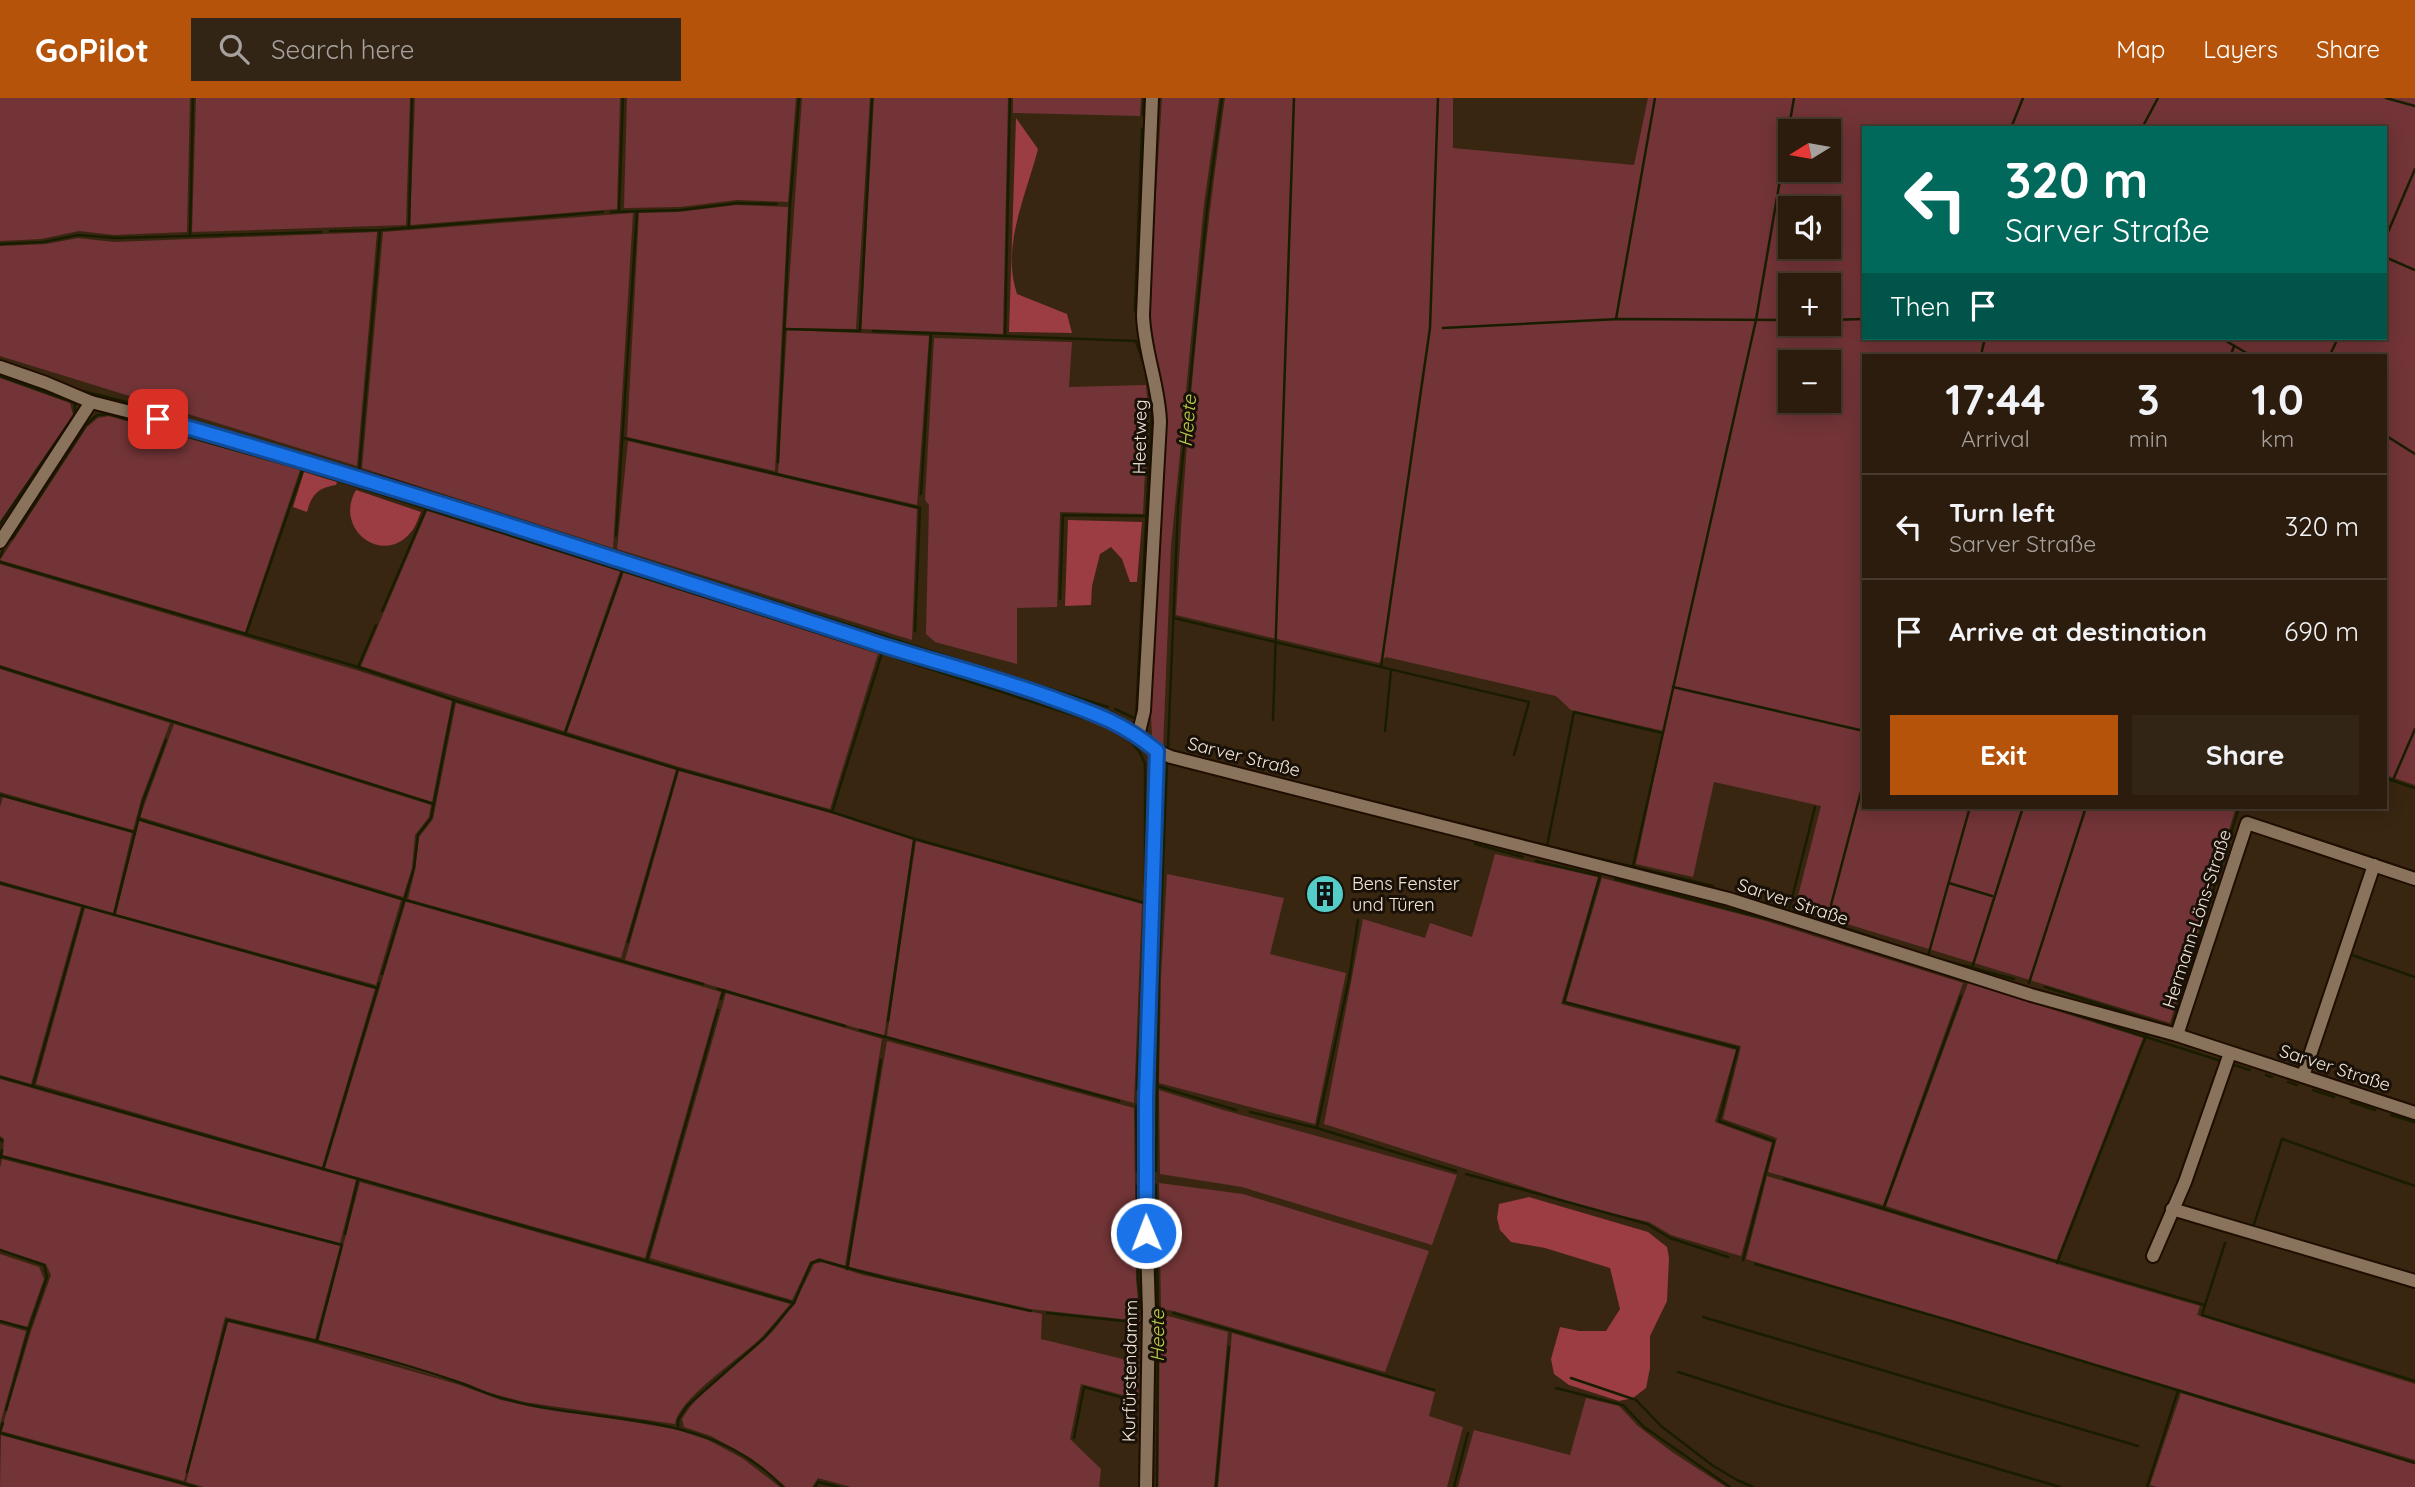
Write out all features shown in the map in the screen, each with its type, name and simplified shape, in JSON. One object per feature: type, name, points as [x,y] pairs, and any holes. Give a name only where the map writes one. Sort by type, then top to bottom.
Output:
[{"type":"street","name":"Heetweg","points":[[1138,736],[1144,711],[1160,422],[1160,399],[1143,332],[1152,98]]},
{"type":"street","name":"Sarver Straße","points":[[0,367],[91,402],[308,461],[624,560],[875,643],[1019,686],[1111,719],[1157,751],[1171,757],[1729,899],[2032,995],[2177,1035],[2415,1112]]},
{"type":"street","points":[[0,542],[91,402]]},
{"type":"street","name":"Kurfürstendamm","points":[[1146,1487],[1149,1312],[1145,1178],[1146,1098],[1157,751]]},
{"type":"street","name":"Hermann-Löns-Straße","points":[[2177,1035],[2247,823],[2415,879]]},
{"type":"street","points":[[2303,1076],[2374,865]]},
{"type":"street","points":[[2153,1256],[2185,1182],[2230,1052]]},
{"type":"street","points":[[2172,1209],[2415,1281]]},
{"type":"shaded area","points":[[0,98],[190,98],[187,232],[114,235],[79,231],[41,239],[0,241]]},
{"type":"shaded area","points":[[196,98],[410,98],[406,225],[192,232]]},
{"type":"shaded area","points":[[415,98],[620,98],[617,209],[410,225]]},
{"type":"shaded area","points":[[627,98],[796,98],[788,202],[737,200],[680,207],[624,208]]},
{"type":"shaded area","points":[[802,98],[870,98],[856,329],[786,328]]},
{"type":"shaded area","points":[[874,98],[1008,98],[1003,334],[861,329]]},
{"type":"shaded area","points":[[1013,98],[1141,98],[1140,116],[1013,113]]},
{"type":"shaded area","points":[[1162,98],[1219,98],[1204,204],[1171,547],[1163,749],[1152,736],[1151,717],[1166,406],[1151,333],[1150,286]]},
{"type":"shaded area","points":[[1225,98],[1453,98],[1453,148],[1634,165],[1648,98],[2415,98],[2415,785],[2387,776],[2387,354],[1862,354],[1862,809],[2235,809],[2170,1023],[1795,908],[1821,806],[1714,782],[1693,877],[1636,864],[1664,731],[1571,710],[1556,696],[1386,657],[1379,663],[1176,615],[1194,356]]},
{"type":"shaded area","points":[[1016,118],[1038,149],[1013,239],[1013,276],[1017,294],[1067,314],[1072,333],[1009,332]]},
{"type":"shaded area","points":[[736,205],[788,207],[775,471],[627,437],[639,213],[678,212]]},
{"type":"shaded area","points":[[633,213],[613,548],[362,468],[383,232]]},
{"type":"shaded area","points":[[377,232],[357,466],[0,356],[0,246],[46,244],[78,238],[114,242]]},
{"type":"shaded area","points":[[787,330],[929,336],[917,505],[778,473]]},
{"type":"shaded area","points":[[934,338],[1072,342],[1069,387],[1146,385],[1148,407],[1143,514],[1060,512],[1057,607],[1017,608],[1017,664],[935,642],[926,634],[929,505],[925,500]]},
{"type":"shaded area","points":[[0,378],[70,403],[73,415],[0,522]]},
{"type":"shaded area","points":[[109,416],[300,470],[245,632],[0,560],[87,427],[98,418]]},
{"type":"shaded area","points":[[628,441],[917,509],[912,640],[617,549]]},
{"type":"shaded area","points":[[304,472],[337,482],[336,485],[317,493],[307,512],[293,507]]},
{"type":"shaded area","points":[[356,490],[421,512],[413,530],[400,542],[387,546],[364,539],[351,518],[351,504]]},
{"type":"shaded area","points":[[427,511],[620,571],[564,731],[361,666]]},
{"type":"shaded area","points":[[1068,520],[1142,522],[1137,582],[1130,582],[1122,559],[1111,547],[1100,554],[1092,586],[1091,605],[1065,606]]},
{"type":"shaded area","points":[[0,564],[452,701],[432,802],[0,665]]},
{"type":"shaded area","points":[[623,571],[878,654],[830,809],[567,732]]},
{"type":"shaded area","points":[[0,669],[170,723],[141,800],[133,830],[0,792]]},
{"type":"shaded area","points":[[456,703],[676,770],[621,958],[408,899],[419,837],[433,819]]},
{"type":"shaded area","points":[[174,724],[431,805],[429,817],[415,835],[412,868],[403,897],[140,817]]},
{"type":"shaded area","points":[[679,771],[831,813],[913,840],[884,1036],[625,960]]},
{"type":"shaded area","points":[[3,797],[132,833],[113,913],[0,881],[0,807]]},
{"type":"shaded area","points":[[139,821],[401,900],[376,985],[116,914]]},
{"type":"shaded area","points":[[916,841],[1142,904],[1134,1103],[887,1036]]},
{"type":"shaded area","points":[[1495,854],[1598,877],[1561,1004],[1736,1050],[1715,1122],[1772,1143],[1741,1256],[1671,1235],[1649,1222],[1593,1209],[1324,1124],[1363,919],[1425,938],[1430,923],[1472,937]]},
{"type":"shaded area","points":[[1167,874],[1284,898],[1270,954],[1346,973],[1315,1124],[1159,1083]]},
{"type":"shaded area","points":[[1602,878],[1766,921],[1963,983],[1883,1205],[1768,1172],[1777,1138],[1723,1119],[1741,1046],[1566,1001]]},
{"type":"shaded area","points":[[0,885],[81,907],[31,1084],[0,1075]]},
{"type":"shaded area","points":[[406,901],[721,992],[645,1258],[325,1168]]},
{"type":"shaded area","points":[[85,908],[375,989],[322,1167],[36,1084]]},
{"type":"shaded area","points":[[1968,983],[2143,1038],[2056,1261],[1886,1206]]},
{"type":"shaded area","points":[[726,993],[882,1039],[845,1266],[819,1258],[810,1263],[792,1300],[650,1258]]},
{"type":"shaded area","points":[[887,1041],[1134,1108],[1136,1280],[1140,1321],[1030,1309],[849,1267]]},
{"type":"shaded area","points":[[0,1079],[356,1180],[340,1243],[3,1155],[4,1139],[0,1136]]},
{"type":"shaded area","points":[[1159,1090],[1457,1175],[1432,1245],[1242,1187],[1160,1174]]},
{"type":"shaded area","points":[[2,1159],[340,1246],[315,1339],[225,1317],[184,1481],[1,1431],[51,1275],[46,1264],[0,1249]]},
{"type":"shaded area","points":[[1767,1176],[2200,1306],[2197,1315],[2415,1384],[2415,1460],[1746,1259]]},
{"type":"shaded area","points":[[360,1182],[790,1304],[762,1337],[699,1390],[679,1413],[675,1424],[524,1402],[497,1395],[318,1340]]},
{"type":"shaded area","points":[[1159,1183],[1243,1194],[1429,1251],[1385,1372],[1161,1309]]},
{"type":"shaded area","points":[[1529,1197],[1648,1232],[1667,1247],[1667,1301],[1650,1336],[1650,1368],[1646,1388],[1633,1398],[1619,1401],[1569,1385],[1554,1374],[1551,1359],[1560,1327],[1579,1331],[1606,1331],[1620,1309],[1610,1268],[1545,1248],[1511,1242],[1500,1230],[1497,1218],[1499,1204]]},
{"type":"shaded area","points":[[0,1254],[39,1267],[44,1279],[27,1327],[0,1320]]},
{"type":"shaded area","points":[[822,1262],[863,1275],[1042,1314],[1041,1339],[1139,1363],[1138,1399],[1081,1384],[1070,1439],[1101,1469],[1099,1487],[851,1487],[818,1478],[812,1487],[786,1487],[752,1459],[711,1436],[684,1427],[682,1419],[690,1407],[772,1332],[792,1305],[814,1264]]},
{"type":"shaded area","points":[[1160,1314],[1228,1332],[1214,1487],[1158,1487]]},
{"type":"shaded area","points":[[228,1322],[317,1344],[460,1385],[501,1400],[675,1429],[708,1440],[742,1458],[780,1487],[204,1487],[186,1482]]},
{"type":"shaded area","points":[[0,1324],[26,1331],[0,1424]]},
{"type":"shaded area","points":[[1232,1333],[1435,1392],[1429,1416],[1463,1427],[1447,1487],[1218,1487]]},
{"type":"shaded area","points":[[2181,1393],[2415,1464],[2415,1487],[2150,1485]]},
{"type":"shaded area","points":[[1586,1398],[1619,1406],[1638,1426],[1672,1452],[1726,1487],[1458,1487],[1474,1430],[1570,1455]]},
{"type":"shaded area","points":[[1,1435],[186,1486],[188,1487],[0,1487]]},
{"type":"waterway","points":[[190,235],[193,98]]},
{"type":"waterway","points":[[409,228],[412,98]]},
{"type":"waterway","points":[[619,211],[623,98]]},
{"type":"waterway","points":[[778,462],[790,205],[799,98]]},
{"type":"waterway","points":[[785,329],[860,331],[872,98]]},
{"type":"waterway","points":[[1005,336],[1010,98]]},
{"type":"waterway","points":[[1143,115],[1144,98]]},
{"type":"waterway","name":"Heete","points":[[1168,746],[1178,507],[1207,209],[1222,98]]},
{"type":"waterway","points":[[1273,720],[1294,98]]},
{"type":"waterway","points":[[1381,667],[1430,328],[1438,98]]},
{"type":"waterway","points":[[1616,319],[1655,98]]},
{"type":"waterway","points":[[1633,866],[1756,320],[1794,98]]},
{"type":"waterway","points":[[2012,126],[2023,98]]},
{"type":"waterway","points":[[2143,126],[2158,98]]},
{"type":"waterway","points":[[2386,98],[2415,106]]},
{"type":"waterway","points":[[1135,311],[1142,129]]},
{"type":"waterway","points":[[2387,234],[2415,169]]},
{"type":"waterway","points":[[611,212],[681,210],[737,203],[777,204]]},
{"type":"waterway","points":[[616,536],[637,211]]},
{"type":"waterway","points":[[330,231],[380,230],[603,212]]},
{"type":"waterway","points":[[359,472],[380,231]]},
{"type":"waterway","points":[[0,244],[43,242],[78,235],[116,238],[321,232]]},
{"type":"waterway","points":[[2387,258],[2415,270]]},
{"type":"waterway","points":[[1443,328],[1619,319],[1778,320]]},
{"type":"waterway","points":[[1841,320],[1862,319]]},
{"type":"waterway","points":[[873,331],[1136,341],[1147,374]]},
{"type":"waterway","points":[[921,494],[931,334]]},
{"type":"waterway","points":[[1981,354],[1985,340]]},
{"type":"waterway","points":[[2224,340],[2248,354]]},
{"type":"waterway","points":[[2330,354],[2337,340]]},
{"type":"waterway","points":[[2231,354],[2234,346]]},
{"type":"waterway","points":[[0,376],[75,403],[75,414],[0,524]]},
{"type":"waterway","points":[[1115,709],[1136,719],[1152,406],[1148,380]]},
{"type":"waterway","points":[[75,389],[290,451]]},
{"type":"waterway","points":[[12,539],[86,425],[97,415],[108,414],[303,469],[246,634]]},
{"type":"waterway","points":[[2387,436],[2415,454]]},
{"type":"waterway","points":[[624,438],[920,508],[915,631]]},
{"type":"waterway","points":[[314,473],[865,648]]},
{"type":"waterway","points":[[382,611],[426,509]]},
{"type":"waterway","points":[[1060,599],[1063,515],[1146,516]]},
{"type":"waterway","points":[[517,521],[527,524]]},
{"type":"waterway","points":[[542,528],[1108,707]]},
{"type":"waterway","points":[[0,557],[3,551]]},
{"type":"waterway","points":[[0,562],[358,667],[454,700],[678,769],[1145,903]]},
{"type":"waterway","points":[[565,733],[623,570]]},
{"type":"waterway","points":[[1174,618],[1529,702],[1514,755]]},
{"type":"waterway","points":[[358,667],[376,625]]},
{"type":"waterway","points":[[832,812],[882,653]]},
{"type":"waterway","points":[[896,658],[1095,722]]},
{"type":"waterway","points":[[0,667],[434,804]]},
{"type":"waterway","points":[[1385,731],[1391,670]]},
{"type":"waterway","points":[[1673,687],[1862,731]]},
{"type":"waterway","points":[[382,974],[414,868],[418,835],[431,818],[454,700]]},
{"type":"waterway","points":[[1662,733],[1574,712],[1547,846],[1713,886]]},
{"type":"waterway","points":[[1110,729],[1132,743],[1145,764],[1145,886]]},
{"type":"waterway","points":[[2393,780],[2415,729]]},
{"type":"waterway","points":[[114,915],[143,801],[166,740]]},
{"type":"waterway","name":"Heete","points":[[1156,1171],[1159,967],[1167,764]]},
{"type":"waterway","points":[[628,942],[678,769]]},
{"type":"waterway","points":[[2387,779],[2415,788]]},
{"type":"waterway","points":[[1831,905],[1862,788]]},
{"type":"waterway","points":[[0,795],[134,832]]},
{"type":"waterway","points":[[1789,910],[1815,807]]},
{"type":"waterway","points":[[1928,956],[1969,809]]},
{"type":"waterway","points":[[1972,968],[2022,809]]},
{"type":"waterway","points":[[2029,983],[2085,809]]},
{"type":"waterway","points":[[2045,987],[2172,1027],[2238,809]]},
{"type":"waterway","points":[[138,819],[405,900],[703,984]]},
{"type":"waterway","points":[[888,1021],[914,841]]},
{"type":"waterway","points":[[1475,844],[1523,857]]},
{"type":"waterway","points":[[1536,861],[1600,876],[1564,1002],[1738,1048],[1719,1121],[1774,1141],[1743,1260]]},
{"type":"waterway","points":[[1615,879],[1801,928]]},
{"type":"waterway","points":[[0,883],[377,988]]},
{"type":"waterway","points":[[1949,883],[1992,896]]},
{"type":"waterway","points":[[1137,1089],[1145,898]]},
{"type":"waterway","points":[[1748,899],[1830,923]]},
{"type":"waterway","points":[[33,1086],[83,908]]},
{"type":"waterway","points":[[1317,1128],[1349,979],[1358,920]]},
{"type":"waterway","points":[[1845,928],[1928,956],[2014,979]]},
{"type":"waterway","points":[[2349,954],[2415,977]]},
{"type":"waterway","points":[[323,1169],[379,983]]},
{"type":"waterway","points":[[718,989],[845,1026]]},
{"type":"waterway","points":[[721,999],[724,990]]},
{"type":"waterway","points":[[1884,1207],[1961,996]]},
{"type":"waterway","points":[[2049,1006],[2218,1060]]},
{"type":"waterway","points":[[647,1260],[718,1010]]},
{"type":"waterway","points":[[860,1030],[1119,1101]]},
{"type":"waterway","points":[[2057,1263],[2146,1036]]},
{"type":"waterway","points":[[847,1269],[881,1060]]},
{"type":"waterway","points":[[2234,1065],[2250,1070]]},
{"type":"waterway","points":[[2266,1075],[2272,1077]]},
{"type":"waterway","points":[[0,1077],[794,1303]]},
{"type":"waterway","points":[[2288,1082],[2297,1085]]},
{"type":"waterway","points":[[1157,1086],[1236,1110]]},
{"type":"waterway","points":[[2313,1090],[2334,1097]]},
{"type":"waterway","points":[[2351,1102],[2375,1110]]},
{"type":"waterway","points":[[1136,1106],[1137,1171]]},
{"type":"waterway","points":[[1250,1112],[1317,1128],[1456,1171]]},
{"type":"waterway","points":[[2391,1115],[2414,1122]]},
{"type":"waterway","points":[[2254,1224],[2282,1139],[2415,1186]]},
{"type":"waterway","points":[[0,1158],[2,1150]]},
{"type":"waterway","points":[[0,1156],[342,1245],[317,1341]]},
{"type":"waterway","points":[[1466,1174],[1647,1224],[1670,1238],[1728,1257]]},
{"type":"waterway","points":[[345,1234],[358,1179]]},
{"type":"waterway","points":[[1784,1179],[2205,1305],[2202,1315],[2415,1381]]},
{"type":"waterway","name":"Heete","points":[[1156,1185],[1157,1487]]},
{"type":"waterway","points":[[1137,1186],[1138,1278],[1143,1326]]},
{"type":"waterway","points":[[2205,1305],[2225,1243]]},
{"type":"waterway","points":[[0,1250],[44,1265],[47,1277],[6,1410]]},
{"type":"waterway","points":[[678,1426],[678,1420],[687,1406],[764,1338],[794,1303],[811,1263],[819,1260],[896,1281],[1031,1311]]},
{"type":"waterway","points":[[1755,1264],[1958,1323],[2415,1463]]},
{"type":"waterway","points":[[1047,1313],[1143,1323]]},
{"type":"waterway","points":[[1173,1313],[1434,1390]]},
{"type":"waterway","points":[[1703,1317],[2138,1446]]},
{"type":"waterway","points":[[187,1472],[227,1320],[376,1357],[435,1374],[494,1396],[535,1406],[648,1422],[684,1430],[719,1443],[752,1461],[783,1487]]},
{"type":"waterway","points":[[0,1321],[29,1329]]},
{"type":"waterway","points":[[1216,1487],[1229,1347]]},
{"type":"waterway","points":[[1678,1372],[2060,1487]]},
{"type":"waterway","points":[[1141,1387],[1142,1376]]},
{"type":"waterway","points":[[1571,1378],[1636,1400],[1661,1426],[1712,1465],[1753,1487]]},
{"type":"waterway","points":[[1074,1438],[1084,1387],[1141,1403]]},
{"type":"waterway","points":[[1556,1388],[1623,1405],[1644,1427],[1730,1487]]},
{"type":"waterway","points":[[2147,1487],[2178,1391]]},
{"type":"waterway","points":[[1140,1433],[1141,1402]]},
{"type":"waterway","points":[[0,1432],[3,1423]]},
{"type":"waterway","points":[[0,1433],[196,1487]]},
{"type":"waterway","points":[[1454,1487],[1468,1433]]},
{"type":"waterway","points":[[1140,1450],[1140,1487]]},
{"type":"waterway","points":[[815,1487],[818,1482],[839,1487]]},
{"type":"place","name":"Bens Fenster und Türen","points":[[1325,894]]},
{"type":"route","points":[[158,419],[396,488],[875,643],[1019,686],[1111,719],[1157,751],[1146,1098],[1146,1233]]}]
